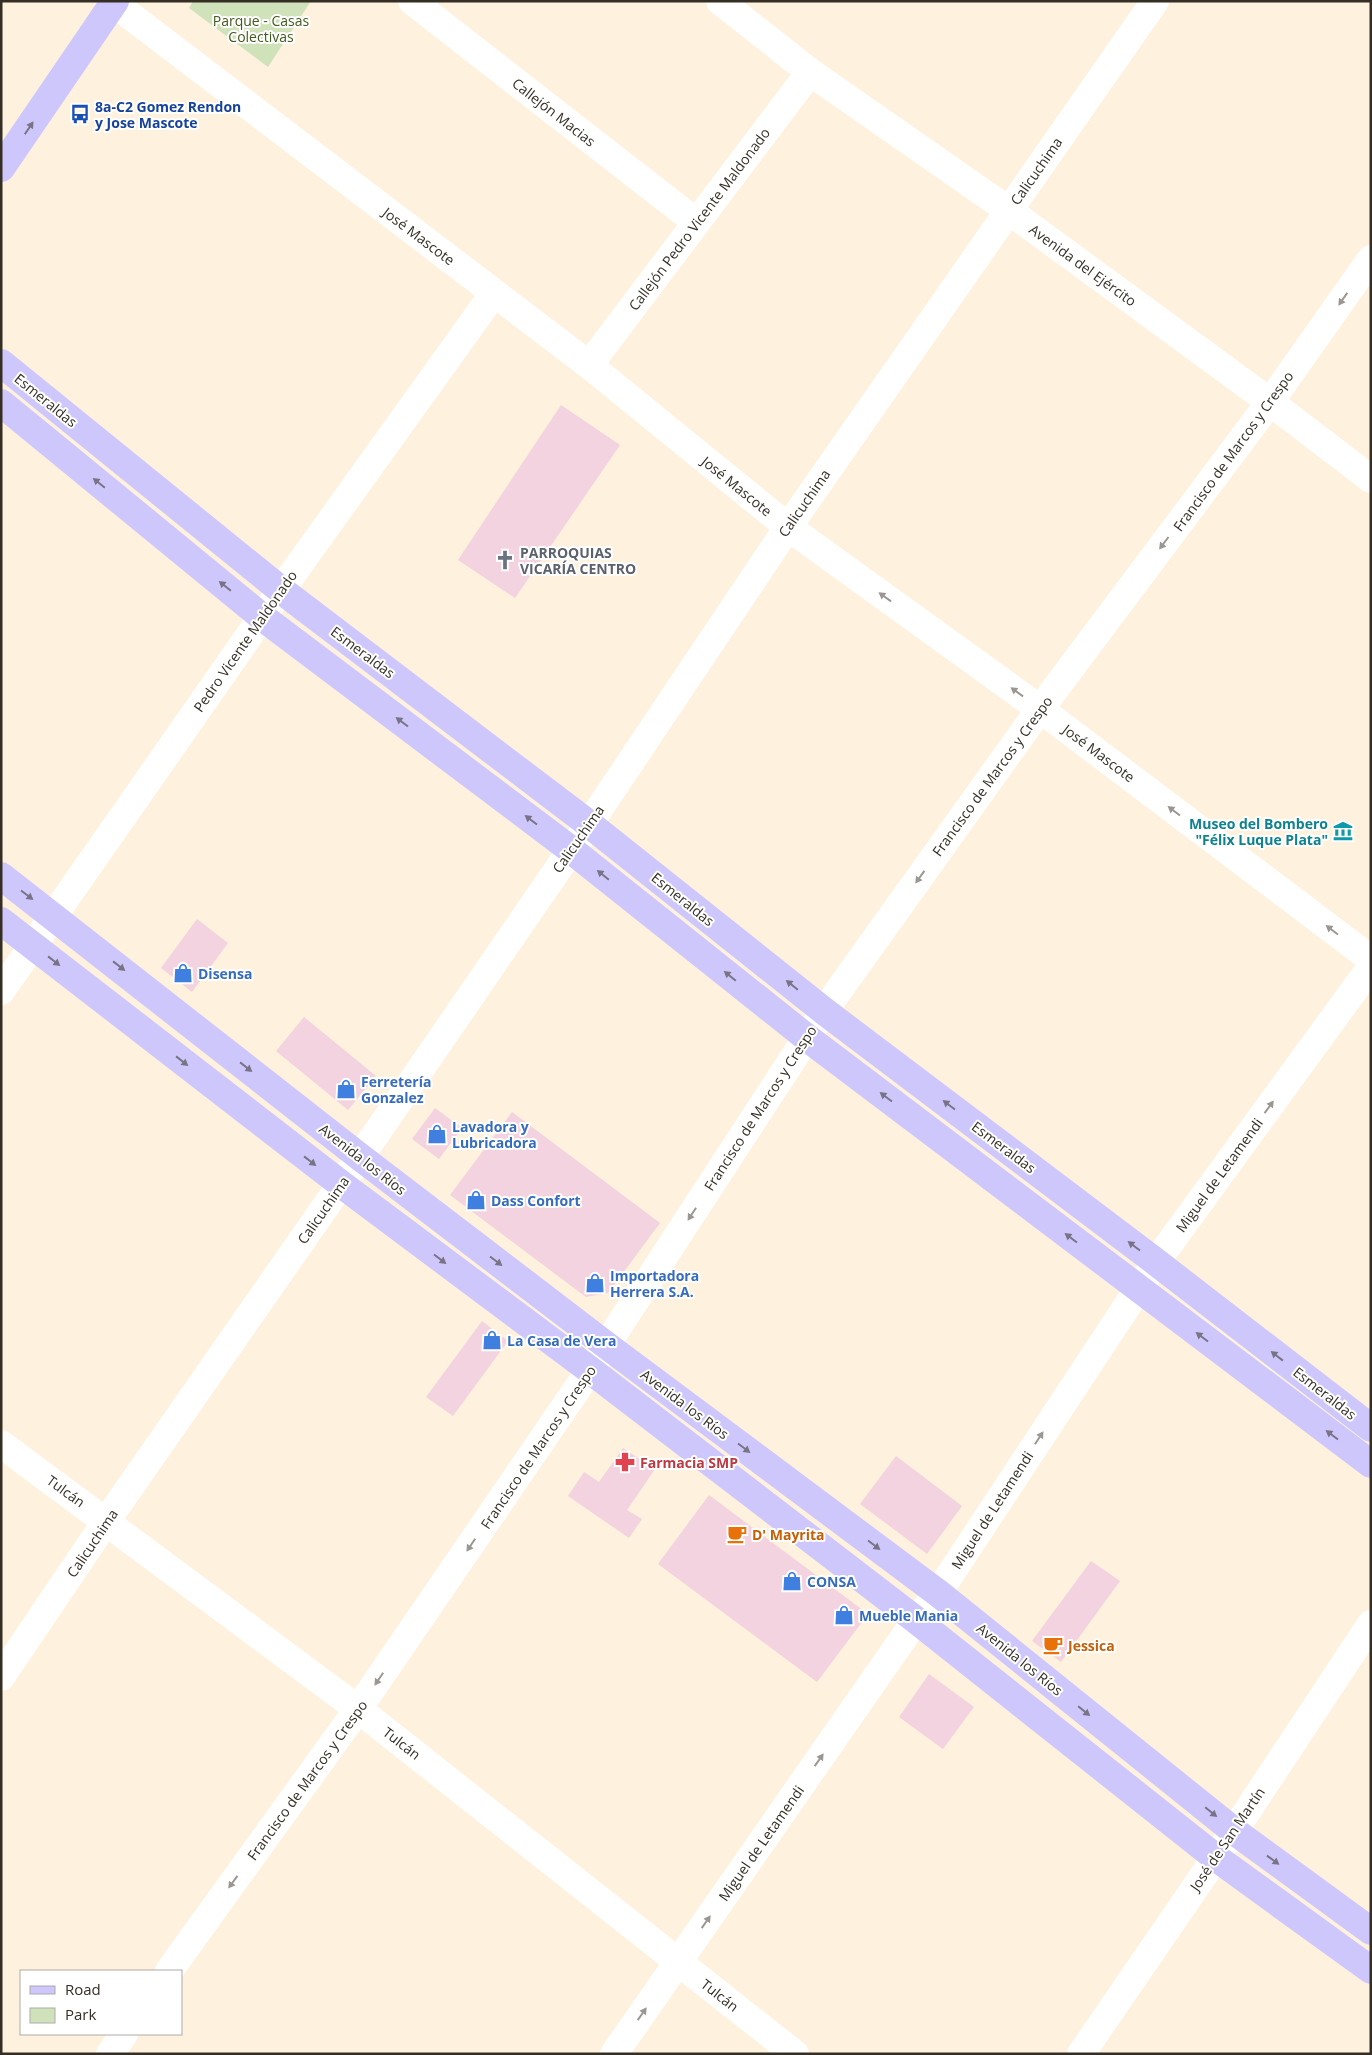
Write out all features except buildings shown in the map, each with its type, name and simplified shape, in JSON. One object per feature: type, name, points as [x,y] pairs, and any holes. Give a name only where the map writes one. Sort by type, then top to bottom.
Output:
[{"type":"main road","points":[[1,168],[114,2]]},
{"type":"main road","name":"Esmeraldas","points":[[1,364],[281,590],[589,824],[824,1011],[1156,1262],[1371,1428]]},
{"type":"main road","name":"Esmeraldas","points":[[1,403],[262,616],[570,849],[806,1037],[1371,1464]]},
{"type":"main road","name":"Avenida los Ríos","points":[[1,876],[360,1157],[606,1345],[938,1593],[1234,1831],[1371,1932]]},
{"type":"main road","points":[[1,921],[340,1184],[590,1370],[916,1620],[1215,1857],[1371,1970]]},
{"type":"street","name":"Callejón Macias","points":[[412,1],[696,222]]},
{"type":"street","name":"Avenida del Ejército","points":[[720,1],[810,72],[1008,210],[1270,402],[1371,479]]},
{"type":"street","name":"Calicuchima","points":[[1,1677],[107,1520],[589,824],[788,526],[1155,1]]},
{"type":"street","name":"José Mascote","points":[[114,2],[589,365],[788,526],[1040,709],[1371,960]]},
{"type":"street","name":"Callejón Pedro Vicente Maldonado","points":[[589,365],[810,72]]},
{"type":"street","name":"Francisco de Marcos y Crespo","points":[[170,1970],[358,1709],[590,1370],[824,1011],[1040,709],[1270,402],[1371,259]]},
{"type":"street","name":"Pedro Vicente Maldonado","points":[[1,991],[262,616],[494,293]]},
{"type":"street","name":"Miguel de Letamendi","points":[[614,2054],[916,1620],[938,1593],[1156,1262],[1371,967]]},
{"type":"street","name":"Tulcán","points":[[1,1444],[107,1520],[358,1709],[795,2054]]},
{"type":"street","name":"José de San Martín","points":[[1081,2054],[1234,1831],[1371,1624]]},
{"type":"street","points":[[110,2054],[123,2035]]},
{"type":"green space","name":"Parque - Casas Colectivas","points":[[193,1],[311,1],[268,67],[189,8]]},
{"type":"place","name":"8a-C2 Gomez Rendon y Jose Mascote","points":[[80,114]]},
{"type":"place","name":"PARROQUIAS VICARÍA CENTRO","points":[[505,560]]},
{"type":"place","name":"Museo del Bombero \"Félix Luque Plata\"","points":[[1343,831]]},
{"type":"place","name":"Disensa","points":[[183,973]]},
{"type":"place","name":"Ferretería Gonzalez","points":[[346,1089]]},
{"type":"place","name":"Lavadora y Lubricadora","points":[[437,1134]]},
{"type":"place","name":"Dass Confort","points":[[476,1200]]},
{"type":"place","name":"Importadora Herrera S.A.","points":[[595,1283]]},
{"type":"place","name":"La Casa de Vera","points":[[492,1340]]},
{"type":"place","name":"Farmacia SMP","points":[[625,1462]]},
{"type":"place","name":"D' Mayrita","points":[[737,1534]]},
{"type":"place","name":"CONSA","points":[[792,1581]]},
{"type":"place","name":"Mueble Mania","points":[[844,1615]]},
{"type":"place","name":"Jessica","points":[[1053,1645]]}]
